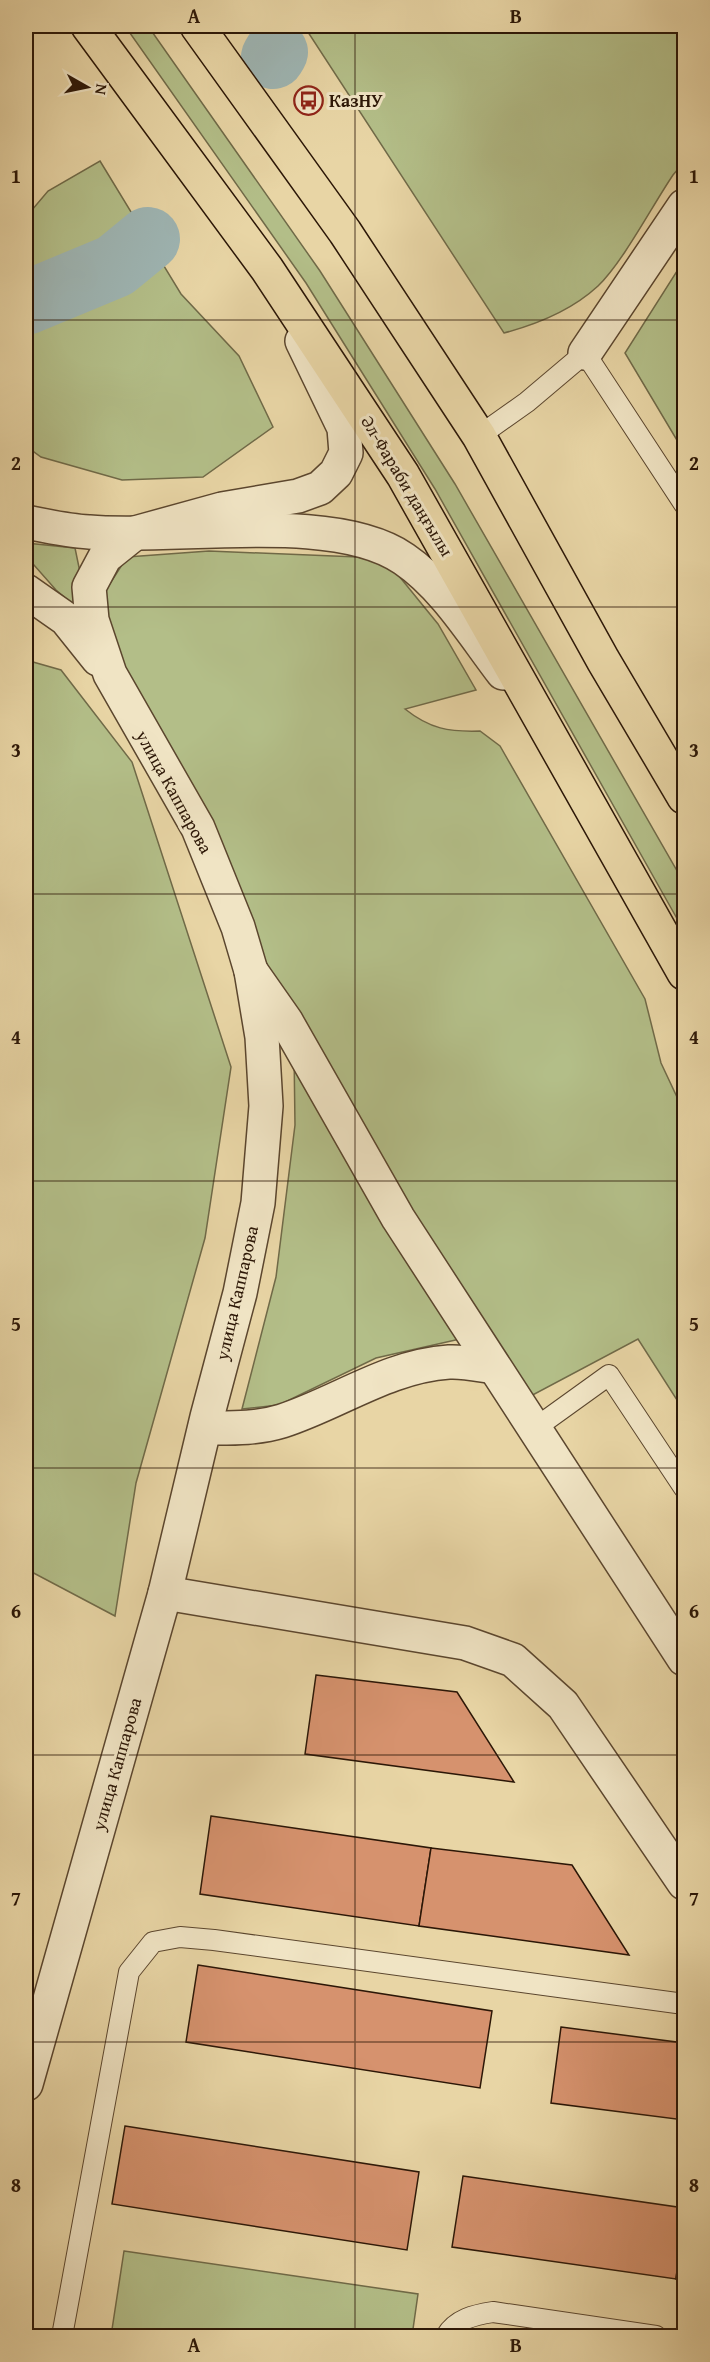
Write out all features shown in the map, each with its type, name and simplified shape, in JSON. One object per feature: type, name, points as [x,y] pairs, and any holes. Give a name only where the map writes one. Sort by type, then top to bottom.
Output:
[{"type":"main road","name":"Әл-Фараби даңғылы","points":[[88,26],[267,269],[403,475],[684,973]]},
{"type":"main road","points":[[197,26],[345,232],[479,436],[603,660],[684,797]]},
{"type":"street","points":[[585,353],[684,207]]},
{"type":"street","points":[[89,587],[105,557],[135,533],[222,509],[298,496],[320,488],[336,473],[346,453],[344,428],[267,269]]},
{"type":"street","points":[[26,522],[81,531],[135,533],[315,532],[369,543],[403,558],[448,601],[548,731]]},
{"type":"street","name":"улица Каппарова","points":[[26,2084],[165,1593],[240,1293],[261,1172],[266,1106],[262,1037],[251,971],[238,927],[198,828],[110,674],[92,620],[81,531]]},
{"type":"street","points":[[26,591],[66,619],[110,674]]},
{"type":"street","points":[[251,971],[286,1021],[398,1218],[684,1659]]},
{"type":"street","points":[[205,1428],[242,1429],[281,1421],[383,1378],[419,1366],[451,1361],[494,1367]]},
{"type":"street","points":[[165,1593],[465,1643],[513,1660],[563,1705],[684,1883]]},
{"type":"lane","points":[[479,436],[526,402],[585,353],[684,504]]},
{"type":"lane","points":[[534,1429],[609,1375],[684,1488]]},
{"type":"lane","points":[[62,2337],[129,1972],[153,1942],[180,1937],[214,1940],[684,2004]]},
{"type":"lane","points":[[446,2337],[452,2327],[470,2316],[493,2312],[656,2337]]},
{"type":"green space","points":[[125,26],[148,26],[320,271],[455,484],[684,883],[684,931],[435,489],[306,283]]},
{"type":"green space","points":[[304,26],[684,26],[684,162],[673,175],[608,276],[598,286],[577,303],[554,316],[504,333]]},
{"type":"green space","points":[[100,161],[181,294],[239,356],[273,427],[203,477],[122,480],[41,457],[26,446],[26,217],[48,191]]},
{"type":"green space","points":[[684,260],[684,452],[625,353]]},
{"type":"green space","points":[[26,543],[75,548],[81,577],[76,607],[56,590],[26,556]]},
{"type":"green space","points":[[209,551],[358,557],[390,565],[438,624],[476,690],[405,709],[423,721],[440,728],[480,731],[500,746],[645,999],[661,1063],[684,1112],[684,1411],[638,1339],[527,1398],[316,1076],[92,620],[109,585],[127,557]]},
{"type":"green space","points":[[26,660],[61,670],[132,762],[231,1067],[205,1238],[136,1483],[115,1616],[26,1569]]},
{"type":"green space","points":[[294,1051],[460,1339],[376,1358],[279,1405],[242,1409],[276,1277],[295,1125]]},
{"type":"green space","points":[[124,2251],[418,2294],[412,2336],[111,2336]]},
{"type":"building","points":[[316,1675],[457,1692],[514,1782],[305,1754]]},
{"type":"building","points":[[211,1816],[431,1848],[419,1926],[200,1894]]},
{"type":"building","points":[[431,1848],[572,1865],[629,1955],[419,1926]]},
{"type":"building","points":[[198,1965],[492,2011],[480,2088],[186,2042]]},
{"type":"building","points":[[561,2027],[684,2043],[684,2120],[551,2103]]},
{"type":"building","points":[[125,2126],[419,2172],[407,2250],[112,2204]]},
{"type":"building","points":[[463,2176],[684,2208],[676,2279],[452,2247]]},
{"type":"building","points":[[684,2217],[684,2280],[676,2279]]},
{"type":"waterway","points":[[273,57],[276,52]]},
{"type":"waterway","points":[[26,303],[115,266],[148,239]]},
{"type":"place","name":"КазНУ","points":[[308,101]]}]
